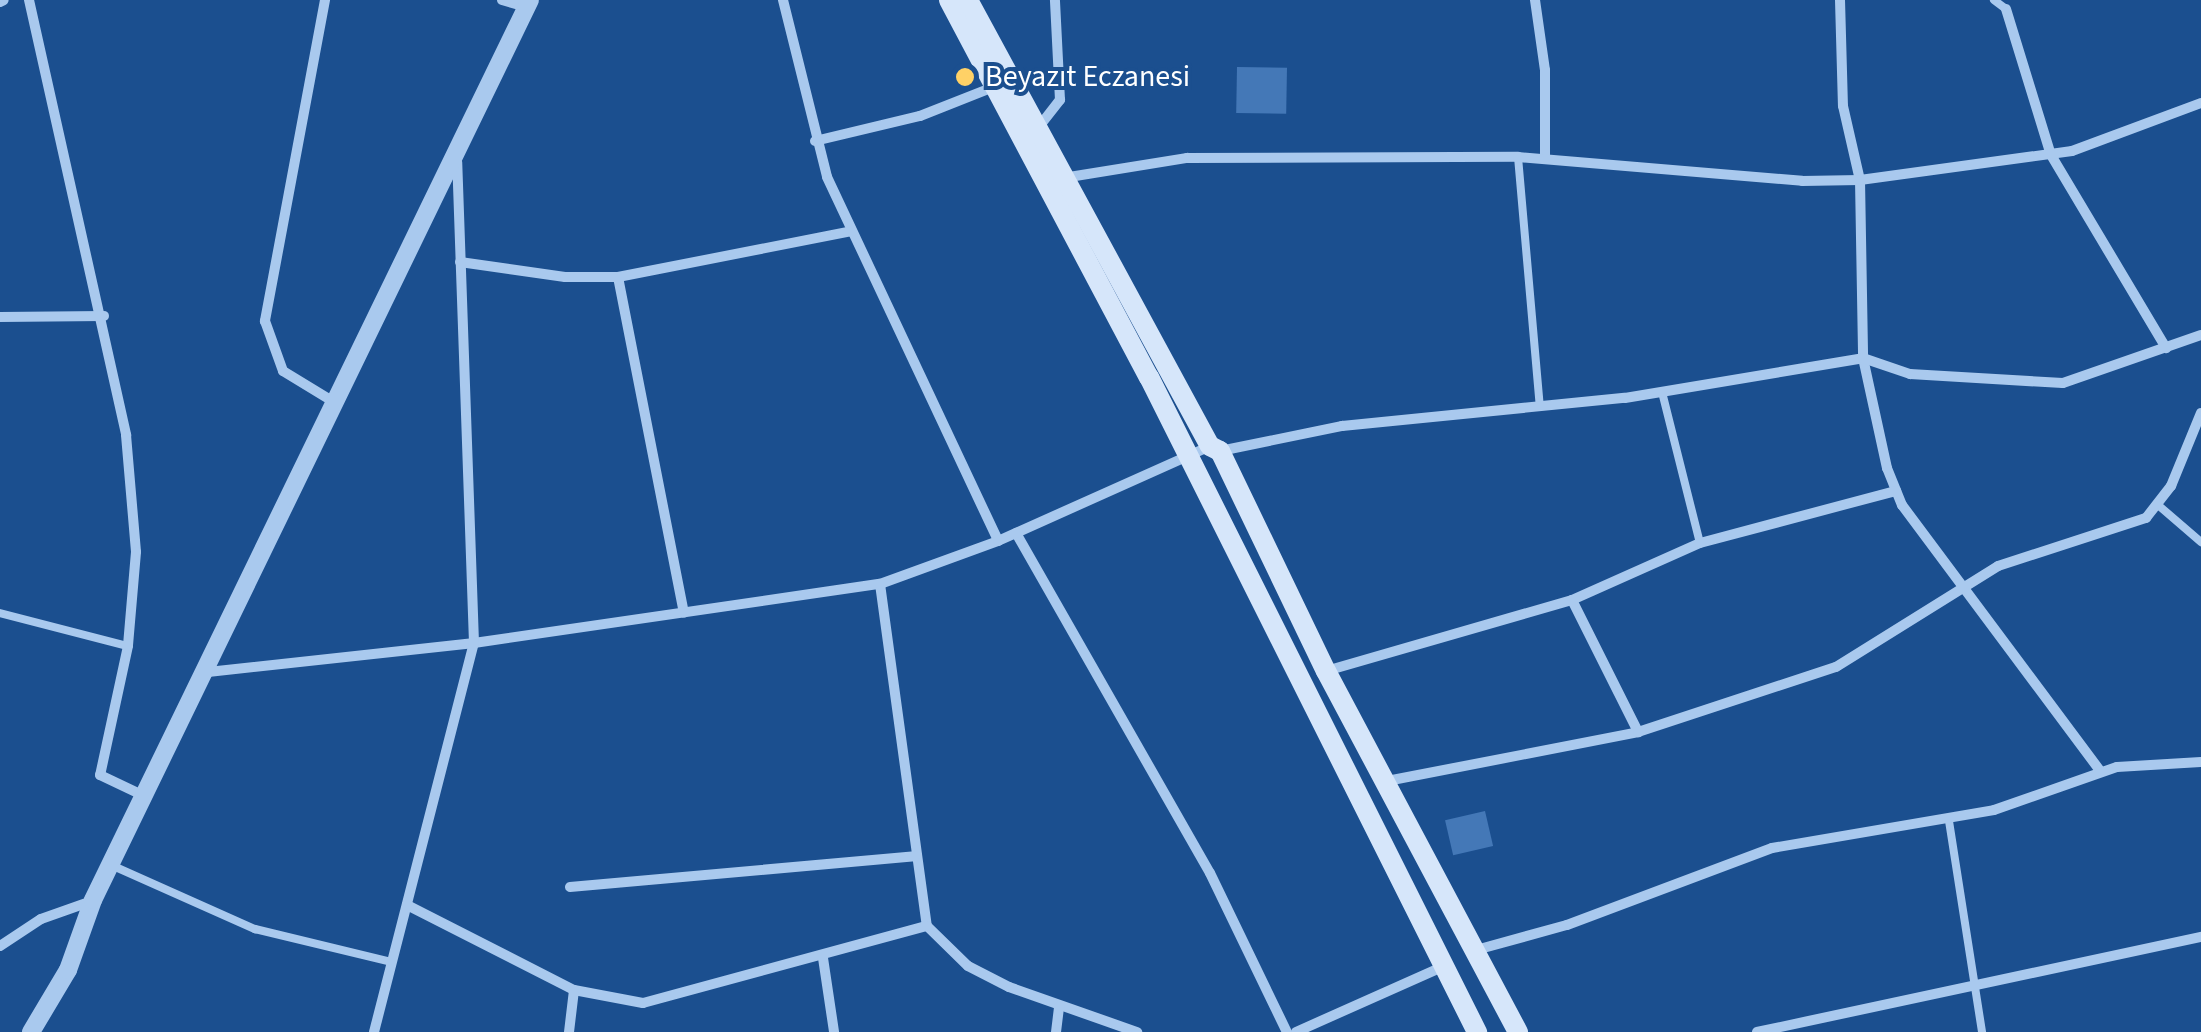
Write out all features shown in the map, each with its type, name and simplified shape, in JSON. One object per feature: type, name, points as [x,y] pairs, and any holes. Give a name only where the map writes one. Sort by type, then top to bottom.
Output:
[{"type":"main road","points":[[949,0],[1037,128],[1215,448],[1326,671],[1388,781],[1518,1032]]},
{"type":"main road","points":[[968,0],[1003,83],[1477,1032]]},
{"type":"street","points":[[30,0],[104,316],[126,435],[136,552],[128,646],[100,775],[146,796]]},
{"type":"street","points":[[324,0],[265,322],[282,371],[338,405]]},
{"type":"street","points":[[31,1032],[68,970],[93,900],[457,162],[529,4],[502,0]]},
{"type":"street","points":[[783,0],[816,142],[852,232],[998,541]]},
{"type":"street","points":[[1037,128],[1060,100],[1055,0]]},
{"type":"street","points":[[1535,0],[1545,70],[1545,157]]},
{"type":"street","points":[[1840,0],[1844,106],[1860,180],[1862,358],[1896,490],[1960,587],[2100,771]]},
{"type":"street","points":[[2006,9],[2050,156],[2166,348]]},
{"type":"street","points":[[816,142],[920,116],[1003,83]]},
{"type":"street","points":[[1062,178],[1187,158],[1545,157],[1802,182],[1860,180],[2050,156],[2201,103]]},
{"type":"street","points":[[374,1032],[474,643],[457,162]]},
{"type":"street","points":[[460,262],[565,277],[618,277],[852,232]]},
{"type":"street","points":[[618,277],[684,613]]},
{"type":"street","points":[[0,317],[104,316]]},
{"type":"street","points":[[208,672],[474,643],[880,584],[998,541],[1215,448],[1342,426],[1662,392],[1862,358],[1910,374],[2063,383],[2200,337]]},
{"type":"street","points":[[1388,781],[1638,732],[1836,667],[1960,587],[2025,554],[2137,523],[2158,505],[2201,413]]},
{"type":"street","points":[[1326,671],[1572,600],[1700,543],[1896,490]]},
{"type":"street","points":[[1016,533],[1210,873],[1287,1032]]},
{"type":"street","points":[[880,584],[926,926],[968,966],[1059,1006],[1137,1032]]},
{"type":"street","points":[[1572,600],[1638,732]]},
{"type":"street","points":[[1476,950],[1567,925],[1772,848],[1948,821],[2023,802],[2100,771],[2201,762]]},
{"type":"street","points":[[570,888],[915,856]]},
{"type":"street","points":[[0,946],[41,919],[93,900]]},
{"type":"street","points":[[407,905],[574,990],[644,1003],[823,958],[926,926]]},
{"type":"street","points":[[1757,1032],[1969,982],[2201,937]]},
{"type":"street","points":[[823,958],[834,1032]]},
{"type":"street","points":[[1296,1032],[1444,966]]},
{"type":"street","points":[[569,1032],[574,990]]},
{"type":"street","points":[[1056,1032],[1059,1006]]},
{"type":"lane","points":[[1994,0],[2006,9]]},
{"type":"lane","points":[[1518,157],[1540,406]]},
{"type":"lane","points":[[1662,392],[1700,543]]},
{"type":"lane","points":[[2158,505],[2201,542]]},
{"type":"lane","points":[[0,613],[128,646]]},
{"type":"lane","points":[[1948,821],[1969,982],[1982,1032]]},
{"type":"lane","points":[[111,866],[255,929],[392,962]]},
{"type":"building","points":[[1237,67],[1287,68],[1286,114],[1236,113]]},
{"type":"building","points":[[1485,811],[1493,846],[1453,855],[1445,820]]},
{"type":"place","name":"Beyazıt Eczanesi","points":[[965,77]]}]
